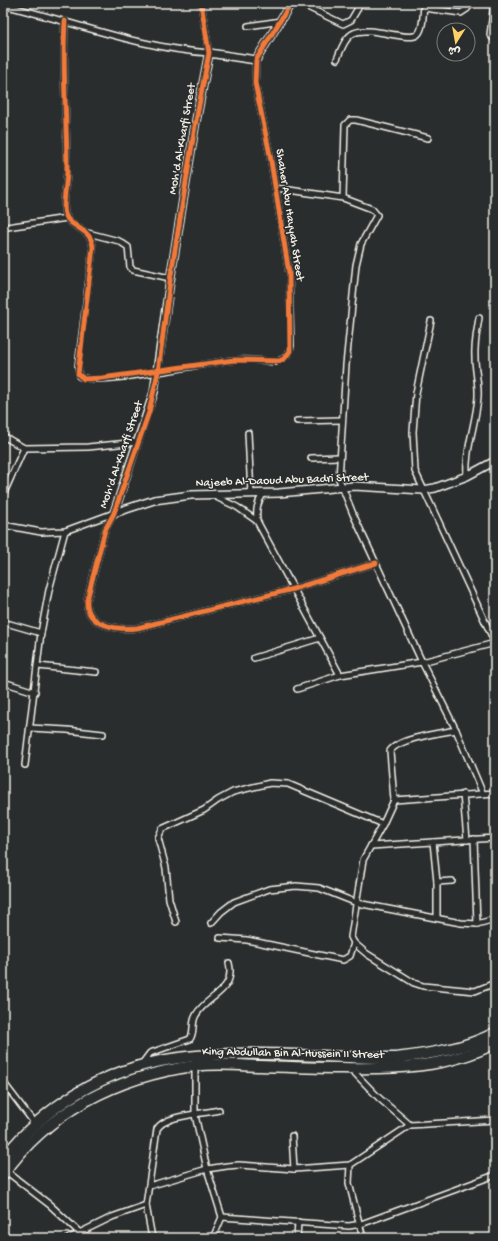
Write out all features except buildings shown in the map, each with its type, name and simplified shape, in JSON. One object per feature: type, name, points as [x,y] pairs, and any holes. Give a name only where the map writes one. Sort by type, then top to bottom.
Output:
[{"type":"highway","name":"King Abdullah Bin Al-Hussein II Street","points":[[3,1159],[35,1124],[77,1093],[99,1081],[140,1066],[171,1059],[229,1054],[396,1058],[423,1055],[462,1046],[495,1033]]},
{"type":"highway","name":"King Abdullah Bin Al-Hussein II Street","points":[[4,1173],[23,1151],[50,1125],[87,1099],[132,1079],[195,1066],[231,1065],[382,1069],[420,1066],[463,1056],[495,1043]]},
{"type":"street","name":"Moh'd Al-Kharfi Street","points":[[201,3],[209,53],[195,126],[170,278],[158,372],[149,412],[114,513],[106,530],[86,608],[90,615],[98,622],[123,629],[137,628],[292,589],[376,563]]},
{"type":"street","points":[[3,5],[139,42],[168,48],[256,60],[292,3]]},
{"type":"street","points":[[299,3],[343,24],[351,20],[361,3]]},
{"type":"street","points":[[337,59],[348,38],[353,33],[362,30],[410,37],[417,35],[421,30],[424,6],[459,13],[465,11],[471,3]]},
{"type":"street","points":[[494,3],[490,35],[495,40]]},
{"type":"street","points":[[65,21],[63,68],[67,170],[64,208],[67,218],[87,233],[93,241],[94,247],[80,352],[79,376],[90,379],[158,372]]},
{"type":"street","points":[[248,26],[281,21]]},
{"type":"street","name":"Shaher Abu Hayyah Street","points":[[158,372],[234,360],[280,361],[288,355],[291,346],[289,280],[276,188],[255,83],[256,60]]},
{"type":"street","points":[[344,198],[345,125],[348,121],[356,120],[428,138]]},
{"type":"street","points":[[276,188],[344,198],[372,210],[377,215],[362,244],[357,260],[349,336],[338,479],[422,662],[456,730],[483,794]]},
{"type":"street","points":[[7,227],[67,218]]},
{"type":"street","points":[[87,233],[119,241],[128,247],[130,267],[132,270],[170,278]]},
{"type":"street","points":[[467,476],[467,455],[478,400],[478,383],[475,358],[479,318]]},
{"type":"street","points":[[297,689],[340,675],[422,662],[495,643],[415,471],[413,432],[418,380],[431,320]]},
{"type":"street","points":[[297,421],[342,420]]},
{"type":"street","points":[[248,434],[251,494]]},
{"type":"street","points":[[3,436],[24,448],[88,447],[138,442]]},
{"type":"street","points":[[3,493],[24,448]]},
{"type":"street","points":[[310,458],[339,457]]},
{"type":"street","name":"Najeeb Al-Daoud Abu Badri Street","points":[[114,513],[154,500],[173,496],[263,494],[341,487],[423,490],[435,488],[467,476],[495,461]]},
{"type":"street","points":[[263,494],[258,502],[256,510],[257,521],[292,589],[340,675]]},
{"type":"street","points":[[214,496],[237,507],[257,521]]},
{"type":"street","points":[[3,524],[42,532],[64,531],[114,513]]},
{"type":"street","points":[[25,764],[41,633],[49,590],[64,531]]},
{"type":"street","points":[[3,622],[41,633]]},
{"type":"street","points":[[254,658],[320,638]]},
{"type":"street","points":[[38,666],[96,672]]},
{"type":"street","points":[[3,682],[35,692]]},
{"type":"street","points":[[30,728],[103,734]]},
{"type":"street","points":[[456,730],[420,737],[392,748],[389,754],[394,800],[384,824],[365,854],[350,934],[354,943],[414,983],[423,986],[475,991],[495,983]]},
{"type":"street","points":[[176,922],[169,899],[166,868],[158,838],[159,833],[162,829],[204,810],[233,792],[270,783],[288,784],[384,824]]},
{"type":"street","points":[[394,800],[463,794],[495,793]]},
{"type":"street","points":[[463,794],[467,840]]},
{"type":"street","points":[[371,846],[495,838]]},
{"type":"street","points":[[474,839],[477,924]]},
{"type":"street","points":[[434,842],[438,918]]},
{"type":"street","points":[[437,882],[452,881]]},
{"type":"street","points":[[211,924],[221,912],[234,902],[278,887],[296,886],[318,888],[357,903],[461,923],[477,924],[495,919]]},
{"type":"street","points":[[220,938],[247,940],[343,960],[349,958],[354,943]]},
{"type":"street","points":[[140,1066],[150,1053],[190,1039],[193,1032],[195,1016],[225,986],[229,980],[231,970],[229,962]]},
{"type":"street","points":[[195,1066],[195,1115],[207,1169],[222,1217],[213,1238]]},
{"type":"street","points":[[350,1068],[379,1098],[410,1125]]},
{"type":"street","points":[[3,1082],[35,1124]]},
{"type":"street","points":[[152,1238],[146,1205],[159,1124],[168,1119],[219,1110]]},
{"type":"street","points":[[149,1186],[207,1169],[239,1165],[294,1169],[350,1165],[410,1125],[495,1120]]},
{"type":"street","points":[[292,1136],[294,1169]]},
{"type":"street","points":[[350,1165],[349,1183],[361,1224],[363,1238]]},
{"type":"street","points":[[4,1173],[50,1205],[79,1232]]},
{"type":"street","points":[[222,1217],[341,1226],[361,1224],[495,1175]]},
{"type":"street","points":[[69,1238],[112,1217],[146,1205]]},
{"type":"street","points":[[298,1222],[298,1238]]},
{"type":"cycle path","points":[[201,3],[209,53],[195,126],[170,281],[158,372],[149,412],[114,513],[105,530],[87,600],[88,609],[91,616],[104,624],[120,628],[137,628],[293,589],[376,563]]},
{"type":"cycle path","points":[[65,21],[64,58],[67,171],[64,210],[71,223],[85,232],[91,240],[93,247],[78,374],[84,379],[102,378],[234,360],[280,361],[285,358],[290,351],[289,273],[270,155],[255,83],[256,60],[291,3]]}]
